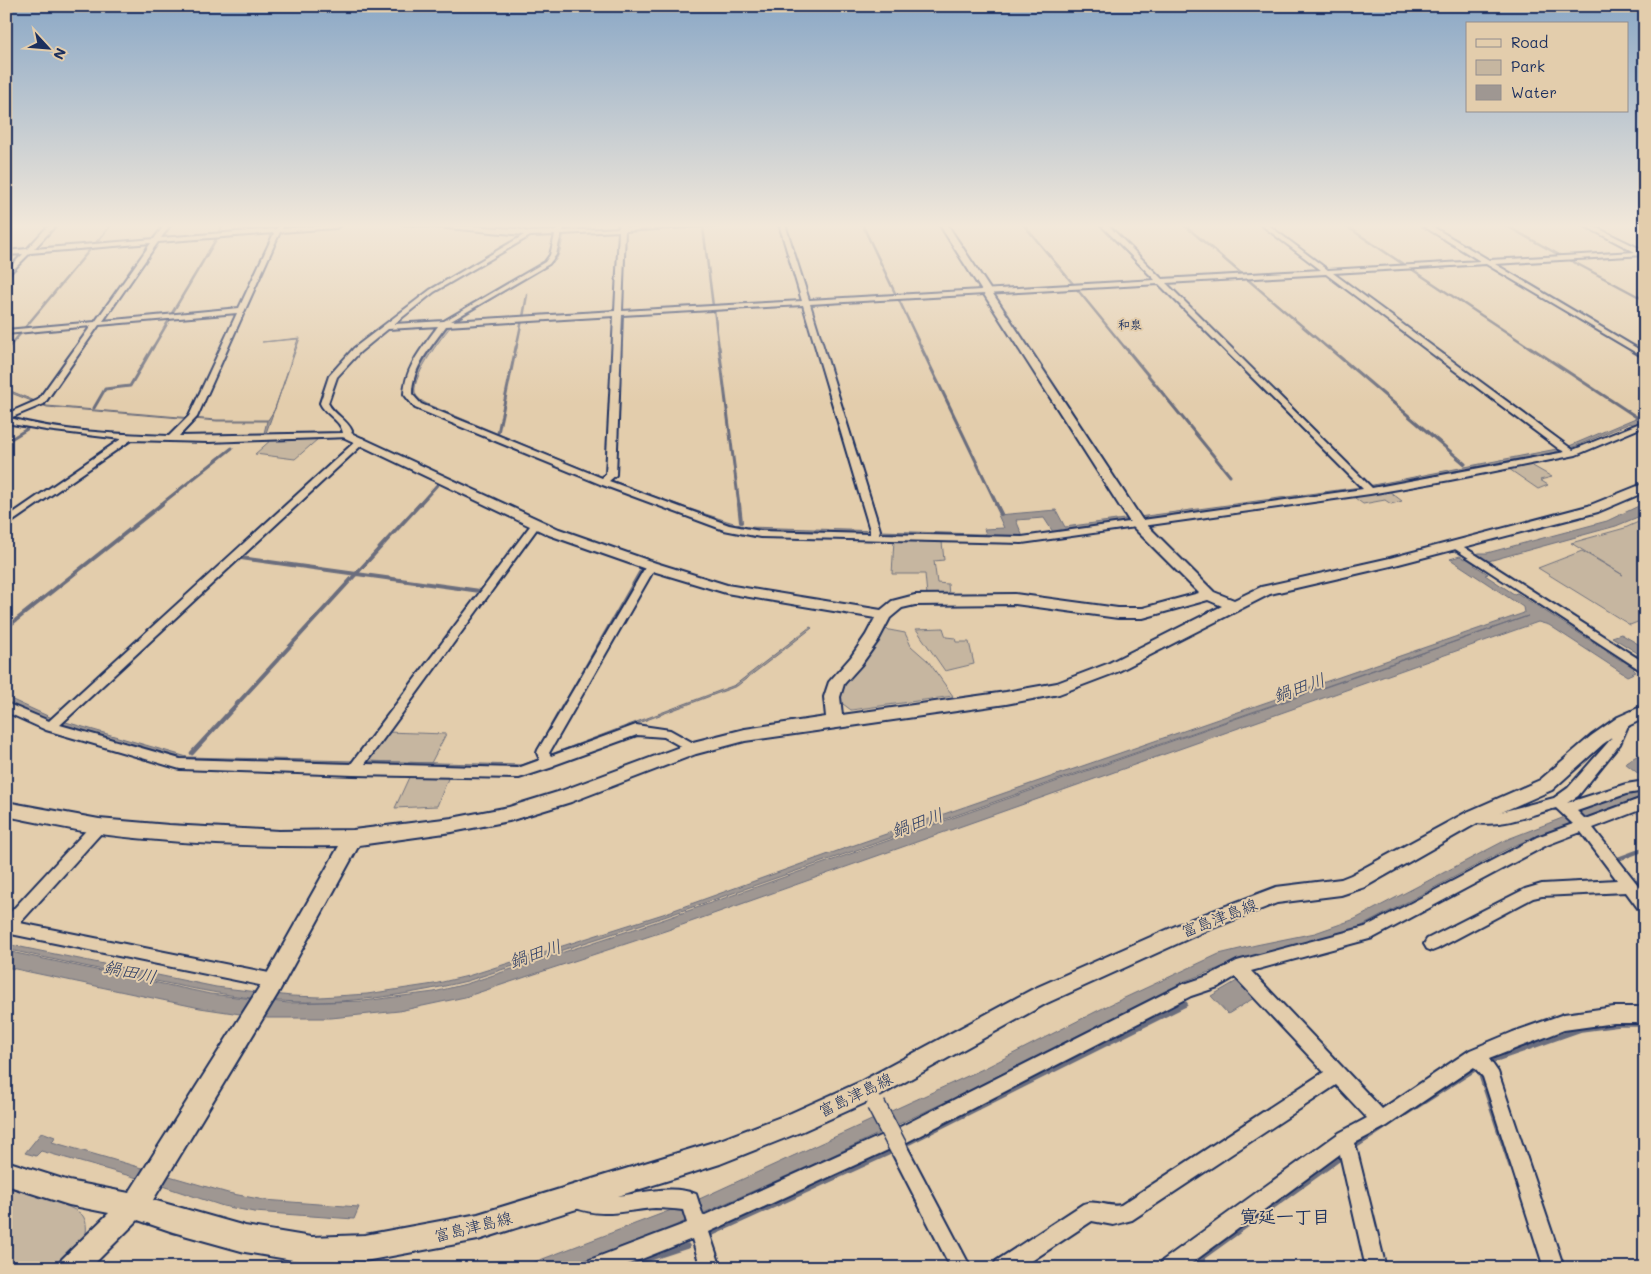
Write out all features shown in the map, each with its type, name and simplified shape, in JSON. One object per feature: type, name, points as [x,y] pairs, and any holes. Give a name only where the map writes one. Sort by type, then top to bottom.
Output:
[{"type":"street","points":[[6,419],[38,403],[126,283]]},
{"type":"street","points":[[171,439],[192,418],[254,283]]},
{"type":"street","points":[[347,435],[348,431],[343,421],[325,406],[330,382],[346,360],[432,290],[443,283]]},
{"type":"street","points":[[510,283],[448,320],[449,323],[423,354],[408,383],[408,394],[413,402],[422,409],[735,530],[760,534],[875,534],[1008,541],[1367,488],[1568,450],[1642,424]]},
{"type":"street","points":[[607,479],[619,283]]},
{"type":"street","points":[[800,283],[875,534]]},
{"type":"street","points":[[981,283],[1136,521],[1209,595],[1234,606]]},
{"type":"street","points":[[387,327],[1136,283]]},
{"type":"street","points":[[1162,283],[1367,488]]},
{"type":"street","points":[[1343,283],[1568,450]]},
{"type":"street","points":[[1524,283],[1645,356]]},
{"type":"street","points":[[6,332],[242,310]]},
{"type":"street","points":[[6,419],[32,426],[128,438],[171,439],[347,435],[554,532],[651,566],[726,589],[884,615]]},
{"type":"street","points":[[6,523],[128,438]]},
{"type":"street","points":[[54,723],[361,441]]},
{"type":"street","points":[[6,809],[99,826],[169,833],[279,839],[353,838],[452,825],[508,814],[566,797],[693,748],[745,734],[1006,698],[1059,688],[1112,668],[1266,590],[1461,549],[1593,509],[1645,487]]},
{"type":"street","points":[[357,765],[536,524]]},
{"type":"street","points":[[1461,549],[1644,668]]},
{"type":"street","points":[[546,759],[651,566]]},
{"type":"street","points":[[835,721],[833,690],[837,682],[856,661],[873,637],[884,615],[897,604],[915,600],[1015,599],[1118,613],[1143,612],[1209,595]]},
{"type":"street","points":[[6,707],[180,764],[357,765],[519,773],[546,759],[636,730],[666,733],[693,748]]},
{"type":"street","name":"富島津島線","points":[[6,1172],[69,1193],[147,1187],[173,1220],[245,1239],[311,1250],[365,1248],[478,1227],[720,1152],[795,1123],[872,1098],[1040,996],[1124,957],[1196,926],[1276,895],[1341,886],[1358,881],[1473,817],[1546,785],[1597,740],[1624,721],[1645,711]]},
{"type":"street","points":[[1564,808],[1573,792],[1616,741],[1624,721]]},
{"type":"street","points":[[1473,817],[1497,818],[1564,808],[1645,786]]},
{"type":"street","points":[[594,1268],[906,1133],[1187,990],[1212,982],[1237,968],[1368,933],[1542,841],[1645,802]]},
{"type":"street","points":[[1564,808],[1583,825],[1645,906]]},
{"type":"street","points":[[99,826],[7,927],[272,984]]},
{"type":"street","points":[[71,1268],[147,1187],[250,1022],[353,838]]},
{"type":"street","points":[[1432,944],[1530,893],[1542,890],[1629,886]]},
{"type":"street","points":[[1237,968],[1381,1120]]},
{"type":"street","points":[[1169,1268],[1345,1139],[1381,1120],[1476,1056],[1513,1040],[1564,1022],[1614,1015],[1645,1016]]},
{"type":"street","points":[[1476,1056],[1490,1072],[1554,1268]]},
{"type":"street","points":[[1003,1268],[1090,1211],[1113,1216],[1125,1214],[1338,1074]]},
{"type":"street","points":[[872,1098],[960,1268]]},
{"type":"street","points":[[1345,1139],[1376,1268]]},
{"type":"street","points":[[573,1198],[604,1205],[656,1199],[689,1201],[711,1268]]},
{"type":"green space","points":[[272,439],[318,439],[295,459],[255,454]]},
{"type":"green space","points":[[1531,465],[1552,477],[1540,480],[1548,485],[1538,489],[1509,469]]},
{"type":"green space","points":[[1389,491],[1402,501],[1391,504],[1385,500],[1363,504],[1355,498],[1356,496]]},
{"type":"green space","points":[[1645,519],[1645,619],[1630,625],[1538,568],[1582,551],[1623,575],[1571,543],[1625,528]]},
{"type":"green space","points":[[894,540],[942,542],[944,560],[934,561],[937,583],[948,584],[949,596],[927,595],[925,574],[892,574]]},
{"type":"green space","points":[[943,628],[946,637],[955,638],[956,642],[969,642],[974,664],[945,671],[916,629]]},
{"type":"green space","points":[[884,629],[905,633],[911,646],[928,661],[953,696],[851,710],[839,701],[843,683],[861,666]]},
{"type":"green space","points":[[386,732],[446,734],[431,763],[366,761]]},
{"type":"green space","points":[[410,775],[449,776],[437,806],[395,808]]},
{"type":"green space","points":[[6,1187],[59,1203],[83,1216],[86,1222],[86,1229],[83,1242],[58,1268],[6,1268]]},
{"type":"water","points":[[518,283],[457,320],[438,343],[430,354],[415,385],[415,392],[422,401],[626,486],[747,527],[986,534],[984,529],[1004,528],[998,515],[1056,510],[1065,527],[1368,486],[1567,447],[1645,414],[1645,417],[1638,421],[1645,425],[1645,430],[1630,423],[1567,450],[1370,488],[1053,532],[1044,518],[1016,520],[1023,537],[1007,539],[740,528],[605,479],[427,407],[413,396],[416,378],[434,345],[454,320]]},
{"type":"water","points":[[300,338],[280,395],[298,339],[262,342]]},
{"type":"water","points":[[6,389],[47,406],[216,420],[268,420],[274,410],[266,433],[264,433],[267,421],[217,421],[47,407],[6,391]]},
{"type":"water","name":"鍋田川","points":[[1645,503],[1645,514],[1616,526],[1474,565],[1488,574],[1485,575],[1514,594],[1517,593],[1622,661],[1639,654],[1612,637],[1621,634],[1645,648],[1645,665],[1633,669],[1636,672],[1627,676],[1549,625],[1538,622],[668,930],[465,997],[399,1011],[331,1018],[267,1018],[200,1008],[6,967],[6,951],[210,994],[288,1003],[364,1001],[434,992],[466,984],[665,919],[1528,616],[664,917],[467,981],[449,985],[411,993],[355,1000],[317,1002],[275,1001],[212,992],[97,969],[6,949],[6,944],[216,987],[291,996],[320,997],[367,994],[434,984],[468,976],[663,914],[840,850],[1524,613],[1523,607],[1450,559],[1460,556],[1465,559],[1479,553],[1487,553],[1607,521]]},
{"type":"water","points":[[810,627],[812,628],[737,686],[521,767],[186,759],[49,721],[6,701],[6,697],[52,718],[187,757],[522,765],[735,685]]},
{"type":"water","points":[[1645,751],[1645,779],[1625,763]]},
{"type":"water","points":[[1645,789],[1645,796],[1513,846],[1356,929],[1241,960],[1185,981],[958,1096],[825,1159],[679,1224],[567,1268],[519,1268],[695,1201],[985,1068],[1107,1006],[1219,954],[1315,933],[1355,919],[1508,839],[1627,793]]},
{"type":"water","points":[[1237,981],[1254,998],[1228,1014],[1211,996]]},
{"type":"water","points":[[42,1132],[55,1137],[52,1142],[228,1193],[264,1200],[359,1207],[354,1219],[254,1212],[223,1206],[141,1179],[41,1151],[36,1156],[25,1153]]},
{"type":"waterway","points":[[23,330],[62,283]]},
{"type":"waterway","points":[[171,315],[190,283]]},
{"type":"waterway","points":[[710,283],[713,306]]},
{"type":"waterway","points":[[890,283],[896,295]]},
{"type":"waterway","points":[[1252,283],[1329,349]]},
{"type":"waterway","points":[[1433,283],[1532,349]]},
{"type":"waterway","points":[[1614,283],[1645,300]]},
{"type":"waterway","points":[[1076,288],[1126,349]]},
{"type":"waterway","points":[[523,317],[527,295]]},
{"type":"waterway","points":[[898,298],[922,349]]},
{"type":"waterway","points":[[714,309],[719,349]]},
{"type":"waterway","points":[[152,349],[171,317]]},
{"type":"waterway","points":[[516,349],[522,320]]},
{"type":"waterway","points":[[7,349],[22,332]]},
{"type":"waterway","points":[[94,408],[105,389],[130,386],[153,347]]},
{"type":"waterway","points":[[498,433],[516,347]]},
{"type":"waterway","points":[[719,347],[739,505]]},
{"type":"waterway","points":[[921,347],[997,505]]},
{"type":"waterway","points":[[1125,347],[1230,476]]},
{"type":"waterway","points":[[1328,347],[1465,464]]},
{"type":"waterway","points":[[1530,347],[1638,418]]},
{"type":"waterway","points":[[6,442],[27,429]]},
{"type":"waterway","points":[[160,505],[232,448]]},
{"type":"waterway","points":[[419,505],[437,485]]},
{"type":"waterway","points":[[6,628],[162,504]]},
{"type":"waterway","points":[[356,574],[420,504]]},
{"type":"waterway","points":[[739,504],[741,522]]},
{"type":"waterway","points":[[996,504],[1001,514]]},
{"type":"waterway","points":[[241,558],[356,574]]},
{"type":"waterway","points":[[565,704],[641,571]]},
{"type":"waterway","points":[[237,704],[356,574]]},
{"type":"waterway","points":[[356,574],[480,591]]},
{"type":"waterway","points":[[192,753],[238,703]]},
{"type":"waterway","points":[[552,726],[565,703]]},
{"type":"waterway","points":[[1618,859],[1645,849]]},
{"type":"waterway","points":[[909,1142],[1185,1004]]},
{"type":"waterway","points":[[1493,1060],[1581,1029],[1619,1024],[1645,1024]]},
{"type":"waterway","points":[[1406,1113],[1476,1068],[1480,1072],[1511,1166]]},
{"type":"waterway","points":[[1355,1146],[1383,1128]]},
{"type":"waterway","points":[[708,1235],[890,1152]]},
{"type":"waterway","points":[[1202,1257],[1341,1157]]},
{"type":"waterway","points":[[620,1268],[687,1246]]},
{"type":"waterway","points":[[1187,1268],[1202,1257]]},
{"type":"waterway","points":[[1202,1257],[1203,1268]]},
{"type":"district","name":"和泉","points":[[1130,324]]},
{"type":"district","name":"寛延一丁目","points":[[1285,1216]]}]
